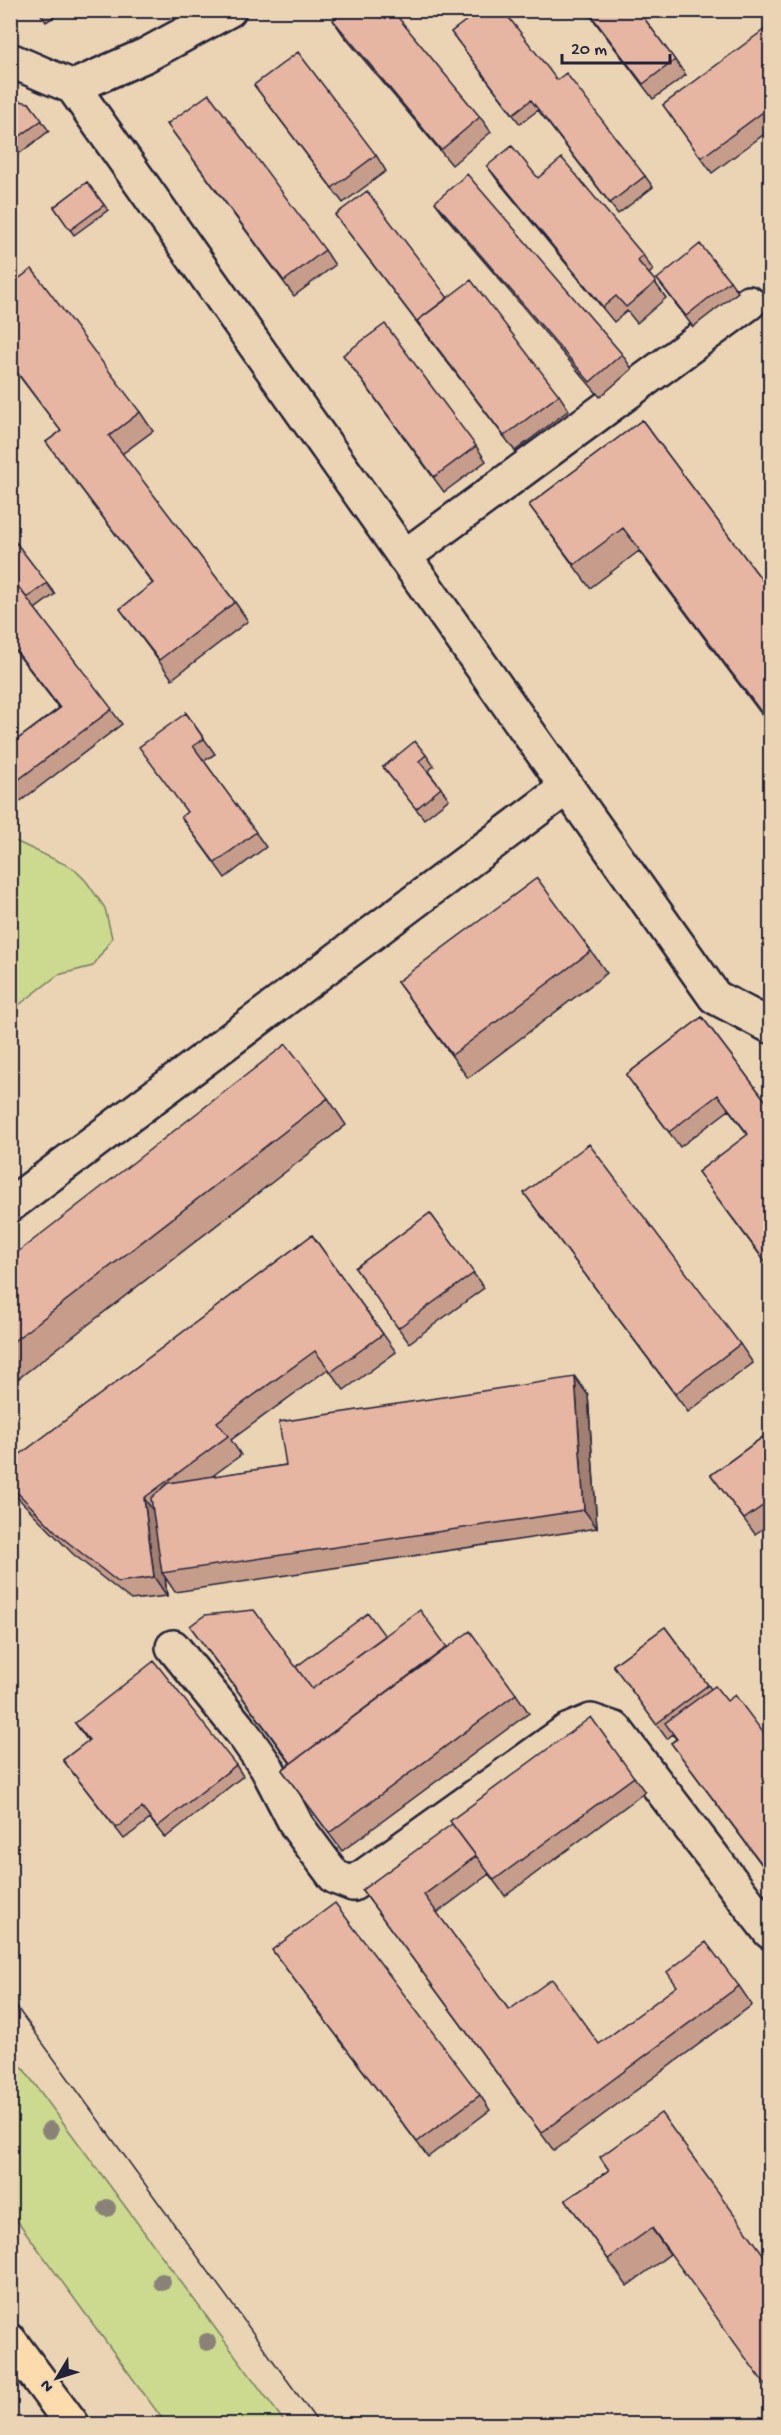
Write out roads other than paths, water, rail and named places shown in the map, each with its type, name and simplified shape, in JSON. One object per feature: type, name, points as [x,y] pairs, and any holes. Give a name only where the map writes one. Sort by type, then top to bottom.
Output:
[{"type":"main road","points":[[10,2341],[72,2424]]},
{"type":"street","points":[[73,87],[146,55],[230,10]]},
{"type":"street","points":[[10,60],[73,87],[715,997],[771,1026]]},
{"type":"street","points":[[404,557],[749,303]]},
{"type":"street","points":[[10,1205],[567,788]]},
{"type":"street","points":[[174,1647],[244,1735],[267,1768],[297,1826],[335,1877],[353,1884],[567,1731],[591,1721],[615,1729],[771,1932]]},
{"type":"tram line","points":[[10,1998],[319,2424]]}]
